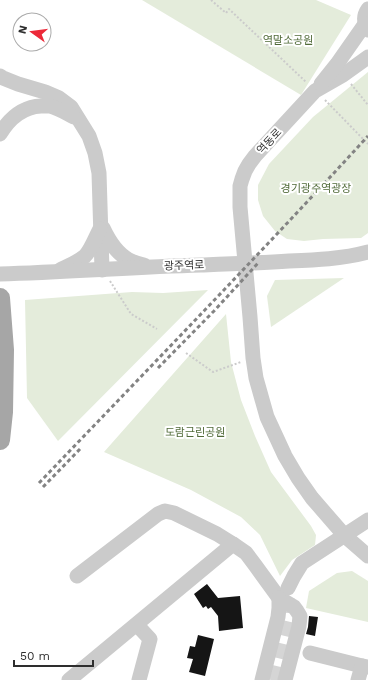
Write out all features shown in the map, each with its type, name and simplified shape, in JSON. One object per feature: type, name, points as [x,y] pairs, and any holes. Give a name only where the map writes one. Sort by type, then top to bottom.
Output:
[{"type":"main road","points":[[0,298],[4,350],[3,412],[0,440]]},
{"type":"street","points":[[315,91],[366,27],[364,18],[368,9]]},
{"type":"street","name":"역동로","points":[[368,57],[343,75],[315,91],[255,156],[245,171],[240,186],[240,207],[250,317],[252,358],[267,416],[285,456],[312,498],[345,536],[368,556]]},
{"type":"street","points":[[0,76],[18,84],[59,98],[71,107],[89,136],[95,153],[99,173],[102,270]]},
{"type":"street","points":[[0,134],[6,124],[18,113],[32,106],[50,106],[65,112],[78,120]]},
{"type":"street","points":[[101,226],[112,245],[120,253],[129,260],[149,267]]},
{"type":"street","points":[[56,272],[75,263],[86,255],[101,226]]},
{"type":"street","name":"광주역로","points":[[0,274],[320,259],[366,250]]},
{"type":"street","points":[[76,576],[158,514],[165,511],[189,520],[217,534],[246,553],[255,565],[284,593],[300,616],[299,626],[285,680]]},
{"type":"street","points":[[262,680],[284,593],[302,563],[368,520]]},
{"type":"street","points":[[69,680],[233,544]]},
{"type":"street","points":[[137,625],[150,639],[139,680]]},
{"type":"street","points":[[310,653],[363,671]]},
{"type":"path","points":[[211,0],[226,12],[229,8],[368,144]]},
{"type":"path","points":[[343,75],[368,105]]},
{"type":"path","points":[[102,270],[131,314],[157,329]]},
{"type":"path","points":[[186,353],[213,372],[252,358]]},
{"type":"green space","name":"역말소공원","points":[[142,0],[316,0],[351,15],[301,95]]},
{"type":"green space","name":"경기광주역광장","points":[[368,72],[368,233],[361,238],[304,241],[287,239],[275,231],[263,216],[258,200],[258,185],[269,164],[313,117]]},
{"type":"green space","points":[[344,278],[271,327],[267,296],[275,280]]},
{"type":"green space","points":[[208,290],[58,441],[27,398],[25,300],[132,292],[163,293]]},
{"type":"green space","name":"도람근린공원","points":[[226,314],[231,362],[241,400],[255,436],[271,472],[316,535],[315,545],[292,560],[280,576],[260,535],[241,517],[191,490],[104,452]]},
{"type":"green space","points":[[352,571],[368,581],[368,622],[306,608],[309,591],[337,573]]},
{"type":"building","points":[[207,584],[218,598],[240,596],[243,628],[219,631],[218,616],[211,607],[208,609],[206,606],[203,608],[194,594]]},
{"type":"building","points":[[309,616],[318,617],[315,636],[306,634]]},
{"type":"building","points":[[198,635],[214,639],[205,676],[189,672],[193,659],[187,658],[190,646],[195,647]]},
{"type":"tunnel","points":[[271,680],[286,618],[287,597]]},
{"type":"railway","points":[[39,483],[368,136]]},
{"type":"railway","points":[[158,368],[214,311],[259,262]]},
{"type":"railway","points":[[43,487],[82,447]]}]
